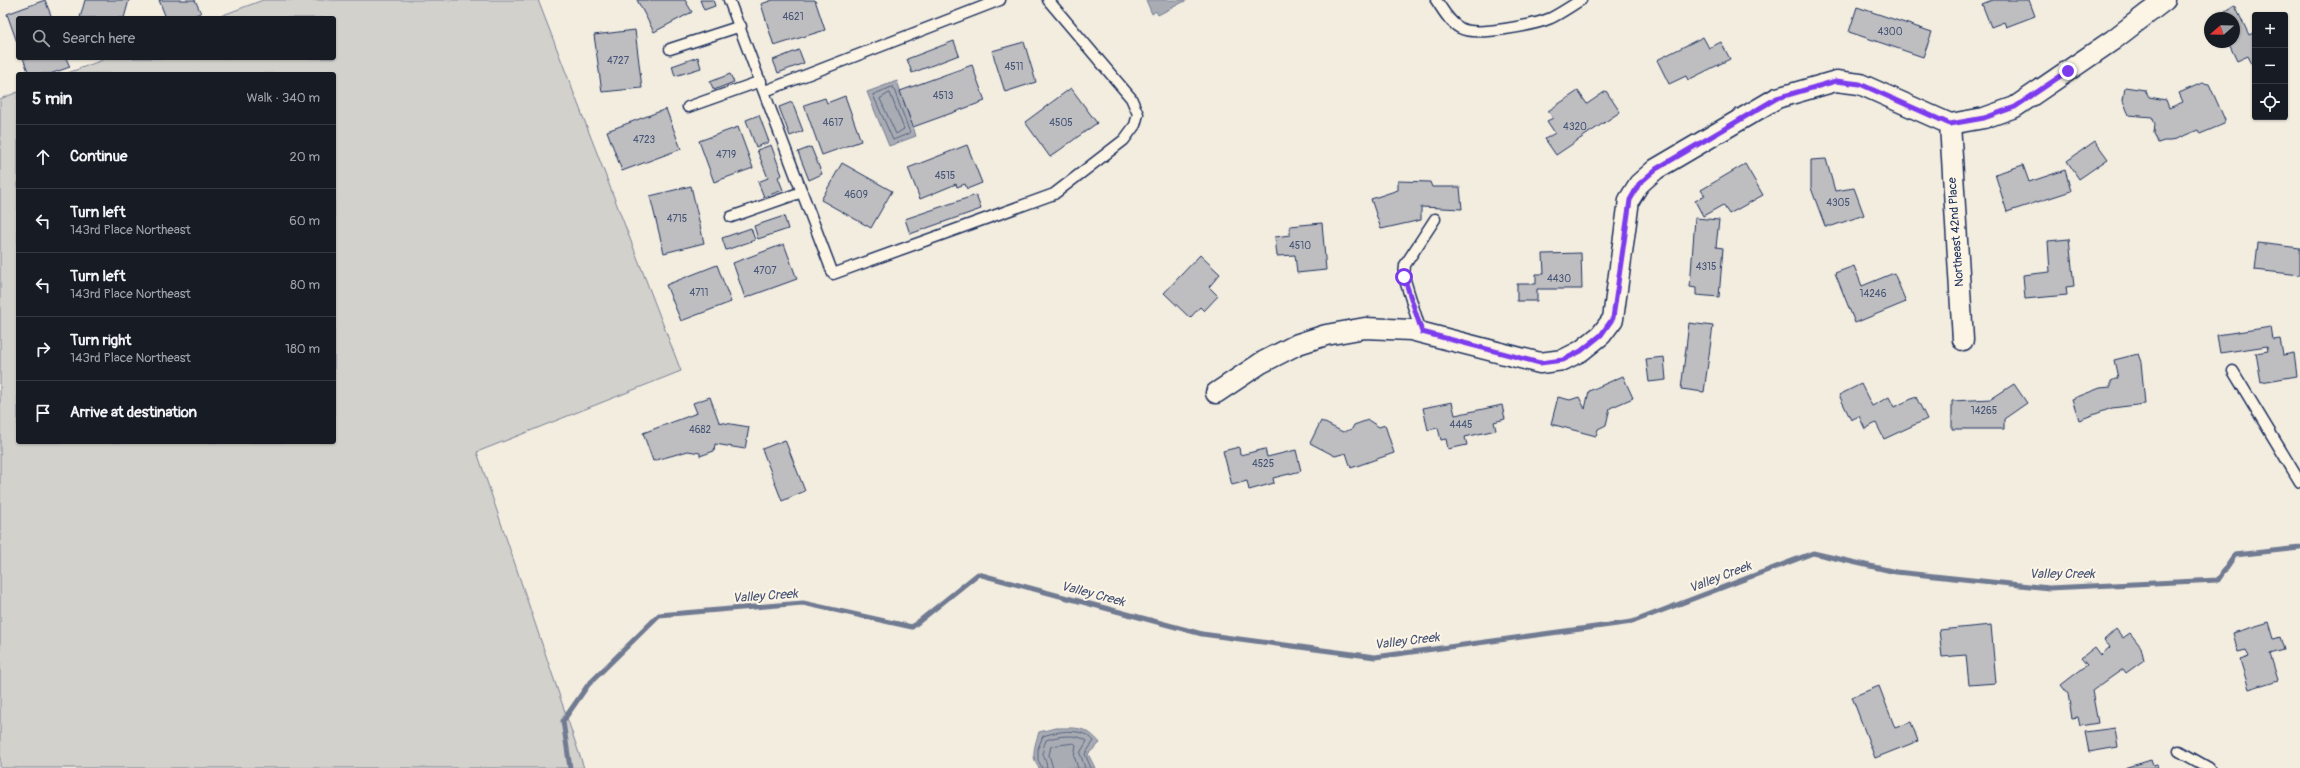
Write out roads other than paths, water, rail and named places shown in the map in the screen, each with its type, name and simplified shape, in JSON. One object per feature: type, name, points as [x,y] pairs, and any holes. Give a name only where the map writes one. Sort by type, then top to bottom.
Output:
[{"type":"street","points":[[1216,393],[1261,363],[1298,344],[1326,335],[1365,328],[1411,330],[1422,332],[1540,363],[1563,360],[1581,351],[1601,335],[1613,318],[1630,200],[1639,184],[1656,169],[1777,98],[1836,81],[1860,84],[1950,124],[1984,118],[2015,107],[2113,40],[2165,0]]},
{"type":"street","name":"Northeast 42nd Place","points":[[1950,124],[1963,340]]},
{"type":"lane","points":[[729,0],[741,26],[833,274],[1054,194],[1124,140],[1135,125],[1138,114],[1131,98],[1048,0]]},
{"type":"lane","points":[[765,91],[1000,0]]},
{"type":"lane","points":[[1436,0],[1448,18],[1461,29],[1475,31],[1523,25],[1551,18],[1581,0]]},
{"type":"lane","points":[[670,49],[741,26]]},
{"type":"lane","points":[[688,107],[761,81]]},
{"type":"lane","points":[[731,217],[802,192]]},
{"type":"lane","points":[[1422,332],[1404,277],[1405,265],[1410,255],[1435,219]]},
{"type":"lane","points":[[2233,371],[2300,482]]},
{"type":"lane","points":[[2179,751],[2209,768]]},
{"type":"water","points":[[1146,0],[1187,0],[1158,15],[1156,11],[1152,14]]},
{"type":"water","points":[[897,81],[916,136],[889,146],[867,92]]},
{"type":"water","points":[[1056,728],[1081,729],[1095,737],[1100,743],[1088,754],[1095,768],[1039,768],[1036,764],[1034,755],[1039,732]]},
{"type":"waterway","name":"Valley Creek","points":[[570,768],[563,721],[588,685],[659,615],[803,603],[912,627],[978,574],[1202,634],[1375,657],[1632,622],[1813,553],[1896,572],[2049,588],[2218,580],[2235,555],[2300,548]]}]
